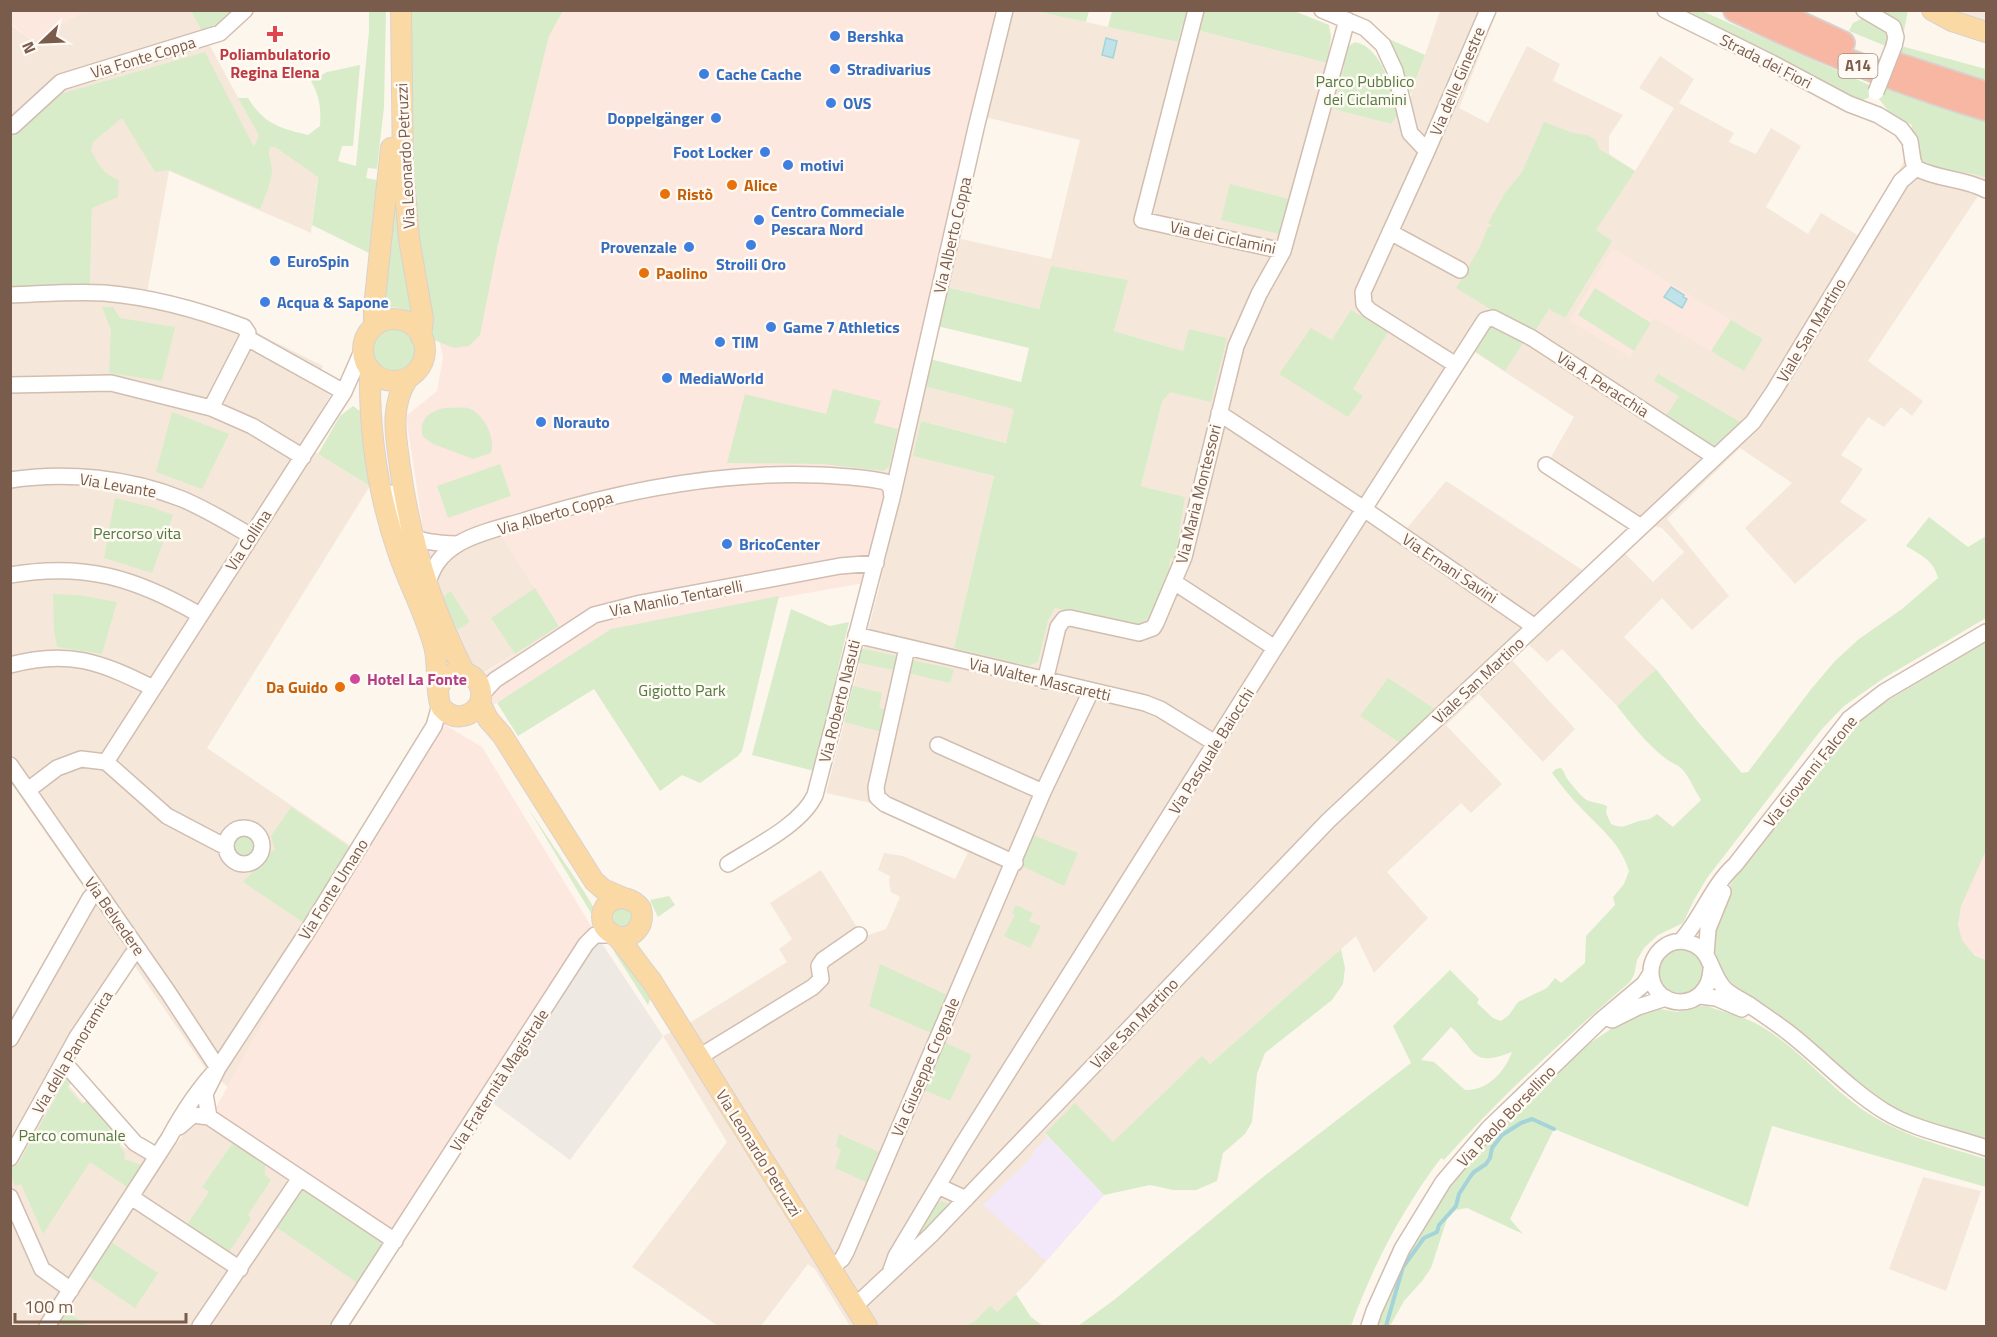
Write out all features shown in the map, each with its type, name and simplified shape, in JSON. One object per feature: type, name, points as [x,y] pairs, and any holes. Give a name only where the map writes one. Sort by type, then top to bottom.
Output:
[{"type":"highway","name":"A14","points":[[1735,10],[1853,64],[1923,90],[1986,109]]},
{"type":"highway","name":"A14","points":[[1771,10],[1828,37],[1899,65],[1986,93]]},
{"type":"main road","name":"Via Leonardo Petruzzi","points":[[374,326],[374,307],[391,151],[391,10]]},
{"type":"main road","name":"Via Leonardo Petruzzi","points":[[400,10],[403,169],[409,239],[423,319],[421,337]]},
{"type":"main road","points":[[1942,13],[1986,32]]},
{"type":"main road","points":[[367,364],[387,381],[395,382],[408,378],[418,370],[422,362],[424,346],[421,337],[410,324],[392,319],[374,326],[365,338],[367,364],[370,393],[375,458],[380,488],[397,551],[430,634],[437,666],[440,696],[452,715],[478,691]]},
{"type":"main road","points":[[408,378],[399,394],[394,410],[394,423],[413,538],[427,586],[446,634],[478,691],[485,716],[502,735],[594,881],[603,889],[637,903],[641,909],[643,916],[638,930],[629,936],[615,936],[604,925],[603,913],[487,731],[478,691],[451,674],[444,678],[440,696]]},
{"type":"main road","points":[[603,913],[613,900],[624,898]]},
{"type":"main road","name":"Via Leonardo Petruzzi","points":[[638,930],[638,949],[651,980]]},
{"type":"main road","name":"Via Leonardo Petruzzi","points":[[615,936],[651,980],[867,1326]]},
{"type":"street","name":"Via Fonte Coppa","points":[[13,126],[61,82],[220,33],[245,10]]},
{"type":"street","name":"Via Alberto Coppa","points":[[892,498],[1005,10]]},
{"type":"street","name":"Via dei Ciclamini","points":[[1196,10],[1142,220],[1283,251],[1347,20]]},
{"type":"street","name":"Via delle Ginestre","points":[[1322,10],[1365,28],[1383,45],[1395,71],[1410,133],[1427,151]]},
{"type":"street","name":"Via delle Ginestre","points":[[1456,365],[1369,310],[1364,304],[1365,285],[1427,151],[1488,10]]},
{"type":"street","name":"Strada dei Fiori","points":[[1665,10],[1849,104],[1868,110]]},
{"type":"street","points":[[1864,10],[1893,27],[1896,37],[1868,110],[1901,129],[1907,136],[1916,168],[1939,177],[1971,183],[1986,190]]},
{"type":"street","name":"Viale San Martino","points":[[914,1241],[966,1199],[983,1182],[1304,845],[1753,422],[1901,181],[1916,168]]},
{"type":"street","points":[[1390,232],[1460,270]]},
{"type":"street","name":"Via Maria Montessori","points":[[1045,681],[1058,627],[1064,619],[1070,618],[1139,633],[1147,631],[1156,623],[1184,557],[1236,346],[1259,294],[1283,251]]},
{"type":"street","points":[[10,295],[104,293],[154,300],[195,310],[244,327],[248,333],[247,339],[211,408]]},
{"type":"street","name":"Via A. Peracchia","points":[[1488,318],[1499,321],[1532,338],[1715,457]]},
{"type":"street","name":"Via Pasquale Baiocchi","points":[[855,1306],[889,1275],[896,1256],[914,1241],[938,1186],[961,1147],[1275,648],[1488,318]]},
{"type":"street","points":[[247,339],[346,389],[360,387],[370,393],[376,403],[394,505],[401,524],[413,538]]},
{"type":"street","name":"Via Collina","points":[[106,762],[346,389],[367,364]]},
{"type":"street","points":[[10,385],[111,383],[211,408],[252,426],[303,457]]},
{"type":"street","name":"Via Ernani Savini","points":[[1219,413],[1535,627]]},
{"type":"street","name":"Via Alberto Coppa","points":[[427,586],[431,569],[458,544],[507,526],[614,495],[714,479],[791,474],[885,477],[901,460]]},
{"type":"street","points":[[1546,465],[1641,527]]},
{"type":"street","name":"Via Levante","points":[[10,480],[37,476],[62,476],[144,486],[183,500],[250,536]]},
{"type":"street","points":[[869,478],[886,482],[891,488],[892,498]]},
{"type":"street","name":"Via Roberto Nasuti","points":[[728,864],[799,818],[811,806],[892,498]]},
{"type":"street","name":"Via Alberto Coppa","points":[[413,538],[431,543],[458,544]]},
{"type":"street","name":"Via Manlio Tentarelli","points":[[478,691],[594,615],[641,603],[840,566],[876,563]]},
{"type":"street","points":[[10,575],[39,570],[113,576],[141,584],[200,615]]},
{"type":"street","points":[[1174,582],[1275,648]]},
{"type":"street","name":"Via Giovanni Falcone","points":[[1681,941],[1695,925],[1717,885],[1849,719],[1884,692],[1986,632]]},
{"type":"street","name":"Via Walter Mascaretti","points":[[856,635],[1160,709],[1215,744]]},
{"type":"street","points":[[908,648],[876,788],[877,797],[885,804],[1015,863]]},
{"type":"street","points":[[10,665],[32,659],[61,657],[86,660],[153,688]]},
{"type":"street","name":"Via Giuseppe Crognale","points":[[831,1268],[842,1259],[846,1252],[1015,863],[1043,792],[1091,691]]},
{"type":"street","name":"Via Fonte Umano","points":[[169,1138],[193,1115],[208,1117],[205,1094],[218,1068],[305,935],[424,743],[436,720],[440,696]]},
{"type":"street","points":[[938,745],[1043,792]]},
{"type":"street","points":[[28,790],[57,768],[81,759],[106,762],[167,816],[226,847]]},
{"type":"street","name":"Via Belvedere","points":[[10,765],[218,1068]]},
{"type":"street","name":"Via Giovanni Falcone","points":[[1709,962],[1708,929],[1735,865]]},
{"type":"street","points":[[10,1040],[90,898],[98,891]]},
{"type":"street","points":[[699,1057],[813,987],[821,979],[819,966],[822,960],[859,934]]},
{"type":"street","name":"Via Fraternità Magistrale","points":[[339,1326],[586,944],[595,935],[615,936]]},
{"type":"street","points":[[1769,1020],[1716,998],[1700,996],[1683,1002],[1666,998],[1655,987],[1651,973],[1659,950],[1673,942],[1681,941],[1696,945],[1724,988],[1787,1032],[1883,1110],[1919,1128],[1986,1148]]},
{"type":"street","name":"Via della Panoramica","points":[[10,1158],[77,1037],[132,956],[139,950]]},
{"type":"street","points":[[1700,996],[1711,979],[1709,962]]},
{"type":"street","name":"Via Paolo Borsellino","points":[[1369,1326],[1401,1249],[1443,1182],[1488,1130],[1600,1021],[1644,984],[1651,973]]},
{"type":"street","name":"Via Paolo Borsellino","points":[[1584,1038],[1631,1010],[1666,998]]},
{"type":"street","points":[[63,1064],[135,1143],[157,1156]]},
{"type":"street","name":"Via Fonte Umano","points":[[47,1326],[169,1138],[181,1114],[218,1068]]},
{"type":"street","points":[[208,1117],[395,1241]]},
{"type":"street","points":[[201,1326],[300,1178]]},
{"type":"street","points":[[938,1186],[966,1199]]},
{"type":"street","points":[[10,1197],[42,1269],[71,1290]]},
{"type":"street","points":[[131,1197],[240,1269]]},
{"type":"shaded area","points":[[10,11],[84,11],[32,41],[11,24]]},
{"type":"shaded area","points":[[84,11],[191,11],[259,136],[321,146],[311,233],[169,171],[147,293],[246,324],[261,335],[323,366],[319,375],[337,384],[302,444],[370,486],[207,748],[354,848],[336,889],[228,1087],[205,1068],[134,965],[73,1053],[62,1078],[122,1146],[161,1166],[191,1124],[213,1113],[401,1239],[344,1326],[11,1326],[11,1019],[85,889],[11,783],[11,289],[90,289],[92,209],[11,261],[10,24],[32,41]]},
{"type":"shaded area","points":[[563,11],[993,11],[995,15],[974,108],[957,238],[881,580],[768,600],[500,701],[485,709],[492,688],[485,673],[559,625],[500,534],[451,553],[431,582],[406,416],[437,391],[443,357],[433,314],[497,249],[549,36]]},
{"type":"shaded area","points":[[1012,11],[1035,11],[1178,42],[1182,26],[1344,67],[1333,109],[1391,124],[1410,99],[1440,11],[1497,11],[1459,108],[1488,123],[1527,46],[1560,64],[1553,81],[1623,115],[1609,136],[1609,154],[1635,171],[1674,108],[1639,88],[1660,56],[1694,79],[1679,103],[1734,133],[1729,142],[1756,154],[1771,128],[1801,146],[1766,207],[1808,234],[1821,213],[1859,236],[1906,155],[1950,170],[1972,172],[1986,178],[1986,184],[1868,361],[1923,401],[1912,416],[1901,407],[1884,427],[1868,417],[1841,455],[1863,469],[1840,502],[1867,520],[1795,584],[1745,528],[1792,483],[1740,448],[1667,519],[1729,596],[1692,630],[1662,598],[1624,637],[1656,669],[1617,706],[1562,649],[1547,662],[1527,643],[1511,659],[1575,729],[1543,762],[1479,694],[1446,725],[1502,784],[1471,813],[1461,803],[1387,872],[1428,918],[1374,973],[1356,936],[1210,1064],[1202,1057],[1113,1143],[1075,1104],[1045,1134],[1104,1195],[1027,1283],[996,1313],[990,1307],[975,1321],[965,1326],[850,1326],[815,1269],[808,1264],[761,1326],[718,1326],[632,1267],[727,1142],[663,1036],[688,1024],[787,962],[779,949],[792,939],[770,903],[821,870],[863,937],[886,929],[900,897],[891,892],[890,876],[878,870],[884,853],[903,856],[955,879],[968,853],[871,803],[826,793],[881,580],[924,386],[1015,408],[1007,443],[921,421],[914,456],[994,476],[954,648],[1038,661],[1048,621],[1055,608],[1097,618],[1168,568],[1184,497],[1141,486],[1162,402],[1169,392],[1183,351],[1114,331],[1127,280],[1051,267],[1039,309],[946,287],[957,238],[1051,259],[1080,140],[985,117]],"holes":[[[1473,351],[1574,417],[1547,464],[1636,523],[1662,528],[1684,552],[1653,582],[1615,543],[1584,571],[1446,481],[1407,528],[1375,508]]]},
{"type":"shaded area","points":[[1941,11],[1986,11],[1986,28]]},
{"type":"shaded area","points":[[1612,248],[1731,320],[1711,351],[1654,318],[1630,357],[1570,321]]},
{"type":"shaded area","points":[[500,533],[559,626],[480,675],[470,670],[431,582],[450,553]]},
{"type":"shaded area","points":[[442,723],[482,747],[599,939],[401,1239],[213,1113],[336,889]]},
{"type":"shaded area","points":[[1986,851],[1986,960],[1944,940]]},
{"type":"shaded area","points":[[599,939],[663,1036],[570,1160],[490,1101],[592,944]]},
{"type":"shaded area","points":[[1048,1137],[1104,1195],[1046,1261],[983,1205],[1034,1155],[1032,1153]]},
{"type":"shaded area","points":[[1923,1177],[1981,1191],[1946,1291],[1889,1269]]},
{"type":"green space","points":[[191,11],[241,11],[204,35]]},
{"type":"green space","points":[[369,11],[386,11],[384,107],[377,169],[368,168],[366,178],[377,180],[369,253],[312,225],[318,177],[275,147],[270,147],[269,150],[271,176],[260,209],[169,170],[155,172],[122,118],[93,142],[91,150],[102,168],[119,180],[118,197],[92,208],[90,289],[11,289],[10,135],[57,95],[205,52],[254,147],[259,136],[238,98],[248,98],[260,114],[273,124],[308,135],[320,126],[319,103],[311,81],[327,72],[360,65],[353,146],[342,146],[338,161],[356,166]]},
{"type":"green space","points":[[409,11],[563,11],[549,36],[497,249],[480,335],[469,346],[454,348],[434,340],[412,224]]},
{"type":"green space","points":[[1035,11],[1089,11],[1086,22]]},
{"type":"green space","points":[[1112,11],[1189,11],[1178,42],[1108,27]]},
{"type":"green space","points":[[1201,11],[1294,11],[1329,25],[1331,37],[1328,63],[1197,30]]},
{"type":"green space","points":[[1672,11],[1702,11],[1874,87],[1868,98],[1858,102]]},
{"type":"green space","points":[[1876,11],[1908,11],[1901,46],[1986,69],[1986,80],[1895,52],[1897,47]]},
{"type":"green space","points":[[1863,18],[1885,32],[1889,41],[1888,47],[1849,31],[1853,23]]},
{"type":"green space","points":[[1389,39],[1425,55],[1411,94]]},
{"type":"green space","name":"Parco Pubblico dei Ciclamini","points":[[1355,42],[1372,52],[1385,71],[1398,115],[1391,124],[1333,109],[1344,67],[1338,65],[1344,49]]},
{"type":"green space","points":[[1881,86],[1986,118],[1986,178],[1940,168],[1916,158],[1912,125],[1890,113],[1879,99]]},
{"type":"green space","points":[[1544,122],[1573,133],[1587,135],[1596,140],[1599,149],[1635,171],[1596,230],[1612,241],[1565,318],[1549,309],[1535,331],[1500,315],[1456,288],[1480,247],[1488,227],[1493,226],[1488,223],[1505,193],[1522,172]]},
{"type":"green space","points":[[397,158],[419,316],[402,308],[384,309]]},
{"type":"green space","points":[[1230,184],[1289,199],[1279,234],[1221,220]]},
{"type":"green space","points":[[1051,266],[1128,280],[1114,331],[1183,351],[1189,329],[1227,338],[1211,402],[1170,392],[1162,402],[1141,486],[1185,497],[1175,557],[1170,559],[1169,571],[1151,615],[1146,620],[1134,624],[1055,608],[1048,621],[1038,662],[1029,666],[954,648],[994,476],[913,456],[921,421],[1006,443],[1014,409],[924,386],[930,359],[1021,382],[1029,348],[937,326],[946,287],[1039,309]]},
{"type":"green space","points":[[1595,288],[1651,323],[1634,351],[1578,315]]},
{"type":"green space","points":[[102,307],[113,307],[120,318],[175,327],[162,381],[109,373],[111,330]]},
{"type":"green space","points":[[1351,310],[1388,332],[1353,389],[1363,396],[1348,417],[1279,374],[1311,328],[1332,340]]},
{"type":"green space","points":[[1731,320],[1763,339],[1744,371],[1711,351]]},
{"type":"green space","points":[[394,326],[411,333],[418,350],[411,367],[394,374],[377,367],[370,350],[377,333]]},
{"type":"green space","points":[[1489,328],[1523,343],[1505,371],[1473,350]]},
{"type":"green space","points":[[1658,374],[1742,423],[1712,451],[1664,419],[1679,396],[1654,381]]},
{"type":"green space","points":[[833,389],[881,401],[874,423],[898,429],[889,467],[884,471],[822,464],[727,463],[745,394],[826,414]]},
{"type":"green space","points":[[353,406],[360,411],[370,486],[318,454],[340,416]]},
{"type":"green space","points":[[444,408],[468,408],[479,415],[490,433],[491,453],[473,459],[433,444],[423,437],[423,421],[429,414]]},
{"type":"green space","points":[[172,412],[229,434],[202,489],[156,472]]},
{"type":"green space","points":[[500,464],[511,496],[448,518],[437,486]]},
{"type":"green space","name":"Percorso vita","points":[[115,498],[173,515],[152,573],[104,558]]},
{"type":"green space","points":[[1929,517],[1968,547],[1986,536],[1986,618],[1884,678],[1844,706],[1821,730],[1707,878],[1683,923],[1658,935],[1644,948],[1637,960],[1630,982],[1534,1068],[1444,1160],[1441,1158],[1401,1218],[1369,1282],[1351,1326],[1078,1326],[1114,1300],[1263,1177],[1411,1063],[1393,1026],[1450,970],[1479,999],[1477,1003],[1493,1018],[1501,1021],[1509,1015],[1518,1002],[1547,988],[1555,978],[1561,983],[1585,963],[1586,936],[1615,905],[1613,897],[1624,884],[1629,871],[1616,845],[1552,773],[1561,768],[1584,798],[1607,806],[1606,813],[1611,824],[1626,826],[1657,814],[1673,827],[1701,800],[1681,768],[1652,746],[1617,706],[1656,669],[1742,773],[1748,772],[1835,661],[1859,639],[1902,609],[1938,578],[1930,563],[1906,546]],"holes":[[[1451,1027],[1471,1050],[1481,1057],[1498,1057],[1512,1052],[1500,1073],[1481,1087],[1465,1090],[1434,1062],[1421,1060]]]},
{"type":"green space","points":[[535,588],[559,626],[515,654],[491,618]]},
{"type":"green space","points":[[451,591],[470,622],[457,630],[442,597]]},
{"type":"green space","points":[[53,594],[79,595],[117,602],[102,654],[57,647]]},
{"type":"green space","name":"Gigiotto Park","points":[[779,596],[742,751],[700,783],[682,775],[660,791],[594,689],[518,736],[497,703],[611,629]]},
{"type":"green space","points":[[791,609],[830,626],[849,622],[814,771],[752,755]]},
{"type":"green space","points":[[1986,642],[1986,851],[1961,906],[1958,925],[1962,940],[1974,955],[1986,960],[1986,1142],[1908,1116],[1870,1093],[1798,1032],[1736,987],[1724,975],[1711,947],[1711,937],[1723,899],[1733,880],[1837,744],[1859,721],[1882,704]]},
{"type":"green space","points":[[859,648],[897,656],[898,671],[855,662]]},
{"type":"green space","points":[[911,660],[954,669],[950,683],[908,673]]},
{"type":"green space","points":[[1388,678],[1438,711],[1403,745],[1360,716]]},
{"type":"green space","points":[[853,686],[882,693],[879,708],[887,710],[882,732],[844,722]]},
{"type":"green space","points":[[291,807],[351,848],[304,923],[243,882],[266,854],[275,850],[271,836]]},
{"type":"green space","points":[[528,808],[594,908],[594,918]]},
{"type":"green space","points":[[244,835],[254,842],[255,846],[248,856],[244,857],[234,850],[233,846],[240,836]]},
{"type":"green space","points":[[1033,835],[1078,853],[1064,886],[1018,864]]},
{"type":"green space","points":[[669,896],[675,905],[658,917],[650,900]]},
{"type":"green space","points":[[1016,905],[1033,913],[1029,921],[1041,926],[1030,948],[1004,936],[1015,915],[1012,913]]},
{"type":"green space","points":[[623,907],[630,910],[633,917],[630,924],[623,927],[616,924],[613,917],[616,910]]},
{"type":"green space","points":[[1674,948],[1696,952],[1705,966],[1700,987],[1685,996],[1665,988],[1659,980],[1661,958]]},
{"type":"green space","points":[[1341,949],[1345,968],[1343,984],[1332,1000],[1265,1053],[1257,1074],[1252,1122],[1245,1134],[1223,1153],[1217,1181],[1196,1190],[1173,1190],[1150,1185],[1104,1195],[1045,1133],[1075,1103],[1113,1142],[1202,1056],[1210,1064]]},
{"type":"green space","points":[[613,950],[625,957],[650,999],[648,1005]]},
{"type":"green space","points":[[880,964],[947,995],[931,1033],[869,1006]]},
{"type":"green space","points":[[1707,1006],[1744,1018],[1771,1032],[1841,1093],[1884,1123],[1927,1141],[1986,1159],[1986,1187],[1772,1126],[1748,1207],[1554,1129],[1510,1219],[1523,1234],[1467,1208],[1456,1210],[1447,1219],[1431,1268],[1422,1281],[1404,1301],[1390,1326],[1375,1326],[1417,1232],[1457,1175],[1497,1129],[1590,1043],[1623,1021],[1654,1008],[1677,1012]]},
{"type":"green space","points":[[944,1042],[972,1055],[950,1101],[924,1090]]},
{"type":"green space","name":"Parco comunale","points":[[66,1077],[73,1082],[67,1087],[82,1104],[88,1100],[124,1141],[119,1145],[125,1153],[124,1159],[142,1165],[127,1187],[90,1162],[43,1234],[21,1184],[15,1186],[11,1172],[15,1163],[18,1164],[57,1095],[54,1093]]},
{"type":"green space","points":[[839,1134],[879,1152],[866,1182],[835,1168],[841,1150],[836,1146]]},
{"type":"green space","points":[[232,1144],[265,1163],[265,1175],[271,1180],[248,1215],[251,1219],[227,1255],[186,1226],[209,1192],[202,1187]]},
{"type":"green space","points":[[302,1187],[383,1241],[359,1284],[273,1225]]},
{"type":"green space","points":[[941,1201],[952,1205],[924,1234],[920,1230],[932,1208]]},
{"type":"green space","points":[[111,1242],[158,1273],[135,1308],[88,1276]]},
{"type":"green space","points":[[1016,1294],[1031,1317],[1043,1326],[965,1326],[975,1321],[990,1306],[997,1312]]},
{"type":"green space","points":[[67,1312],[88,1326],[57,1326]]},
{"type":"water","points":[[1106,38],[1117,41],[1113,58],[1102,55]]},
{"type":"water","points":[[1671,287],[1687,299],[1682,308],[1664,297]]},
{"type":"waterway","points":[[1386,1326],[1403,1267],[1424,1238],[1437,1232],[1439,1225],[1456,1206],[1459,1194],[1470,1177],[1486,1164],[1492,1148],[1502,1135],[1532,1119],[1554,1129]]},
{"type":"place","name":"Poliambulatorio Regina Elena","points":[[275,34]]},
{"type":"place","name":"Bershka","points":[[835,36]]},
{"type":"place","name":"Stradivarius","points":[[835,69]]},
{"type":"place","name":"Cache Cache","points":[[704,74]]},
{"type":"place","name":"OVS","points":[[831,103]]},
{"type":"place","name":"Doppelgänger","points":[[716,118]]},
{"type":"place","name":"Foot Locker","points":[[765,152]]},
{"type":"place","name":"motivi","points":[[788,165]]},
{"type":"place","name":"Alice","points":[[732,185]]},
{"type":"place","name":"Ristò","points":[[665,194]]},
{"type":"place","name":"Centro Commeciale Pescara Nord","points":[[759,220]]},
{"type":"place","name":"Stroili Oro","points":[[751,245]]},
{"type":"place","name":"Provenzale","points":[[689,247]]},
{"type":"place","name":"EuroSpin","points":[[275,261]]},
{"type":"place","name":"Paolino","points":[[644,273]]},
{"type":"place","name":"Acqua & Sapone","points":[[265,302]]},
{"type":"place","name":"Game 7 Athletics","points":[[771,327]]},
{"type":"place","name":"TIM","points":[[720,342]]},
{"type":"place","name":"MediaWorld","points":[[667,378]]},
{"type":"place","name":"Norauto","points":[[541,422]]},
{"type":"place","name":"BricoCenter","points":[[727,544]]},
{"type":"place","name":"Hotel La Fonte","points":[[355,679]]},
{"type":"place","name":"Da Guido","points":[[340,687]]}]
